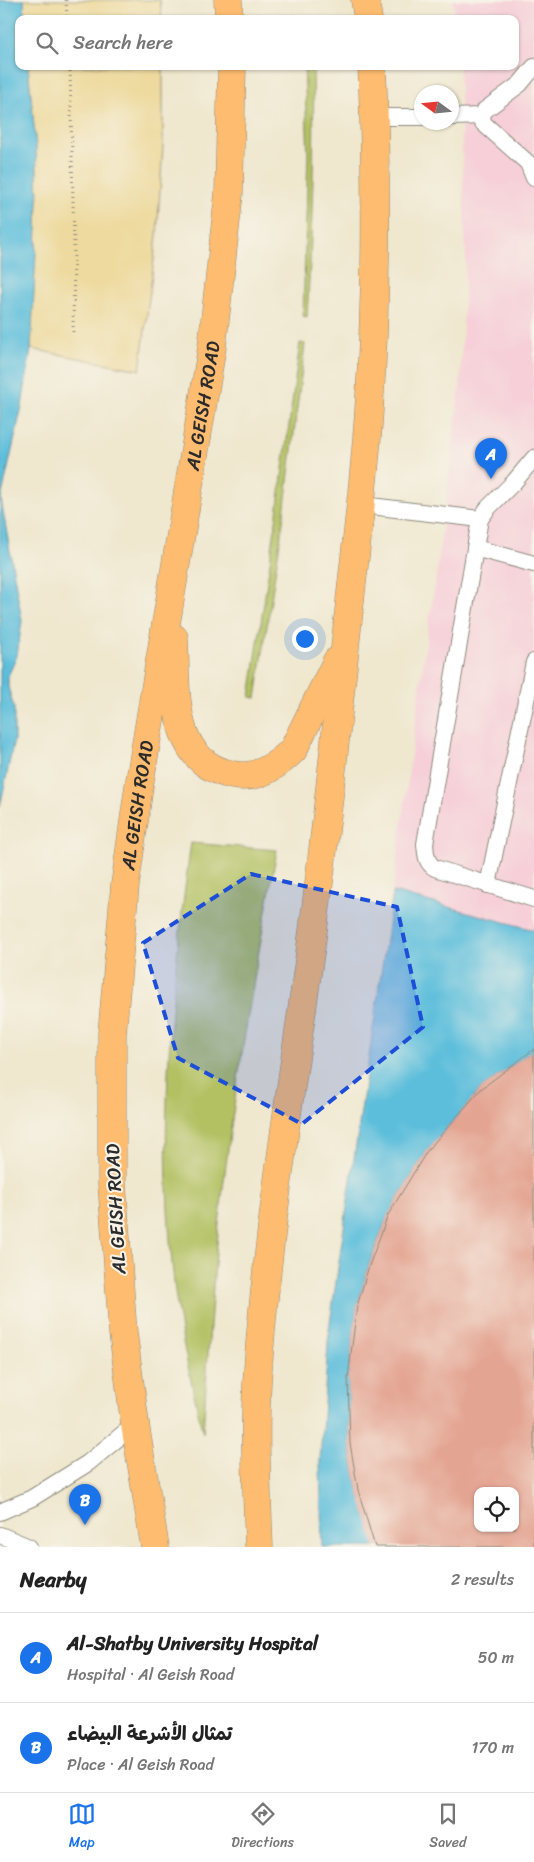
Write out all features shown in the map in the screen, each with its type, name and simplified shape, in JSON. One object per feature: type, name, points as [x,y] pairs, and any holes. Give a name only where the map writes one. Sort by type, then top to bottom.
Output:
[{"type":"highway","points":[[228,0],[229,15]]},
{"type":"highway","points":[[365,0],[367,15]]},
{"type":"highway","name":"AL GEISH ROAD","points":[[155,1547],[135,1424],[123,1333],[112,1184],[112,1034],[125,885],[139,786],[171,584],[212,347],[229,193],[232,70]]},
{"type":"highway","points":[[259,1547],[256,1466],[257,1387],[263,1307],[280,1157],[331,786],[345,644],[362,505],[374,311],[376,214],[372,70]]},
{"type":"highway","points":[[171,584],[178,709],[181,726],[186,742],[195,755],[207,765],[222,773],[237,776],[253,775],[269,770],[293,750],[345,644]]},
{"type":"lane","points":[[534,67],[520,84],[485,110],[482,116],[483,123],[528,163],[534,178]]},
{"type":"lane","points":[[459,117],[482,116]]},
{"type":"lane","points":[[374,117],[414,117]]},
{"type":"lane","points":[[534,458],[480,519],[425,844],[426,856],[431,866],[534,899]]},
{"type":"lane","points":[[362,505],[480,519]]},
{"type":"lane","points":[[476,548],[534,564]]},
{"type":"lane","points":[[488,884],[534,662]]},
{"type":"lane","points":[[0,1512],[32,1498],[88,1463],[135,1424]]},
{"type":"lane","points":[[0,1535],[29,1547]]},
{"type":"path","points":[[66,0],[67,15]]},
{"type":"path","points":[[70,70],[74,245],[73,335]]},
{"type":"highlighted area","points":[[251,874],[397,907],[423,1027],[302,1124],[178,1058],[143,943]]},
{"type":"shaded area","points":[[453,0],[534,0],[534,930],[393,892],[460,387],[466,257],[459,70],[519,70],[519,15],[455,15]]},
{"type":"green space","points":[[304,70],[313,70],[313,192],[307,317],[303,316],[308,154]]},
{"type":"green space","points":[[300,343],[305,344],[283,522],[256,698],[250,697]]},
{"type":"green space","points":[[191,843],[277,850],[229,1137],[213,1284],[203,1434],[184,1349],[174,1285],[166,1158],[169,1052],[173,1000]]},
{"type":"sand","points":[[24,0],[160,0],[162,15],[25,15]]},
{"type":"sand","points":[[28,70],[163,70],[163,146],[157,235],[140,370],[31,349],[38,200],[36,147]]},
{"type":"water","points":[[0,0],[24,0],[25,15],[15,15],[15,70],[28,70],[36,147],[38,200],[31,349],[22,406],[1,499],[22,621],[17,656],[8,676],[8,687],[14,708],[14,740],[0,807]]},
{"type":"water","points":[[393,892],[534,930],[534,1049],[481,1089],[427,1151],[388,1215],[369,1265],[357,1306],[348,1378],[350,1443],[358,1490],[376,1547],[322,1547],[320,1461],[329,1330]]},
{"type":"building","points":[[534,1049],[534,1547],[375,1547],[358,1490],[350,1443],[348,1378],[357,1306],[369,1266],[388,1215],[427,1151],[481,1089]]},
{"type":"place","name":"Al-Shatby University Hospital","points":[[491,479]]},
{"type":"place","name":"تمثال الأشرعة البيضاء","points":[[85,1525]]}]
